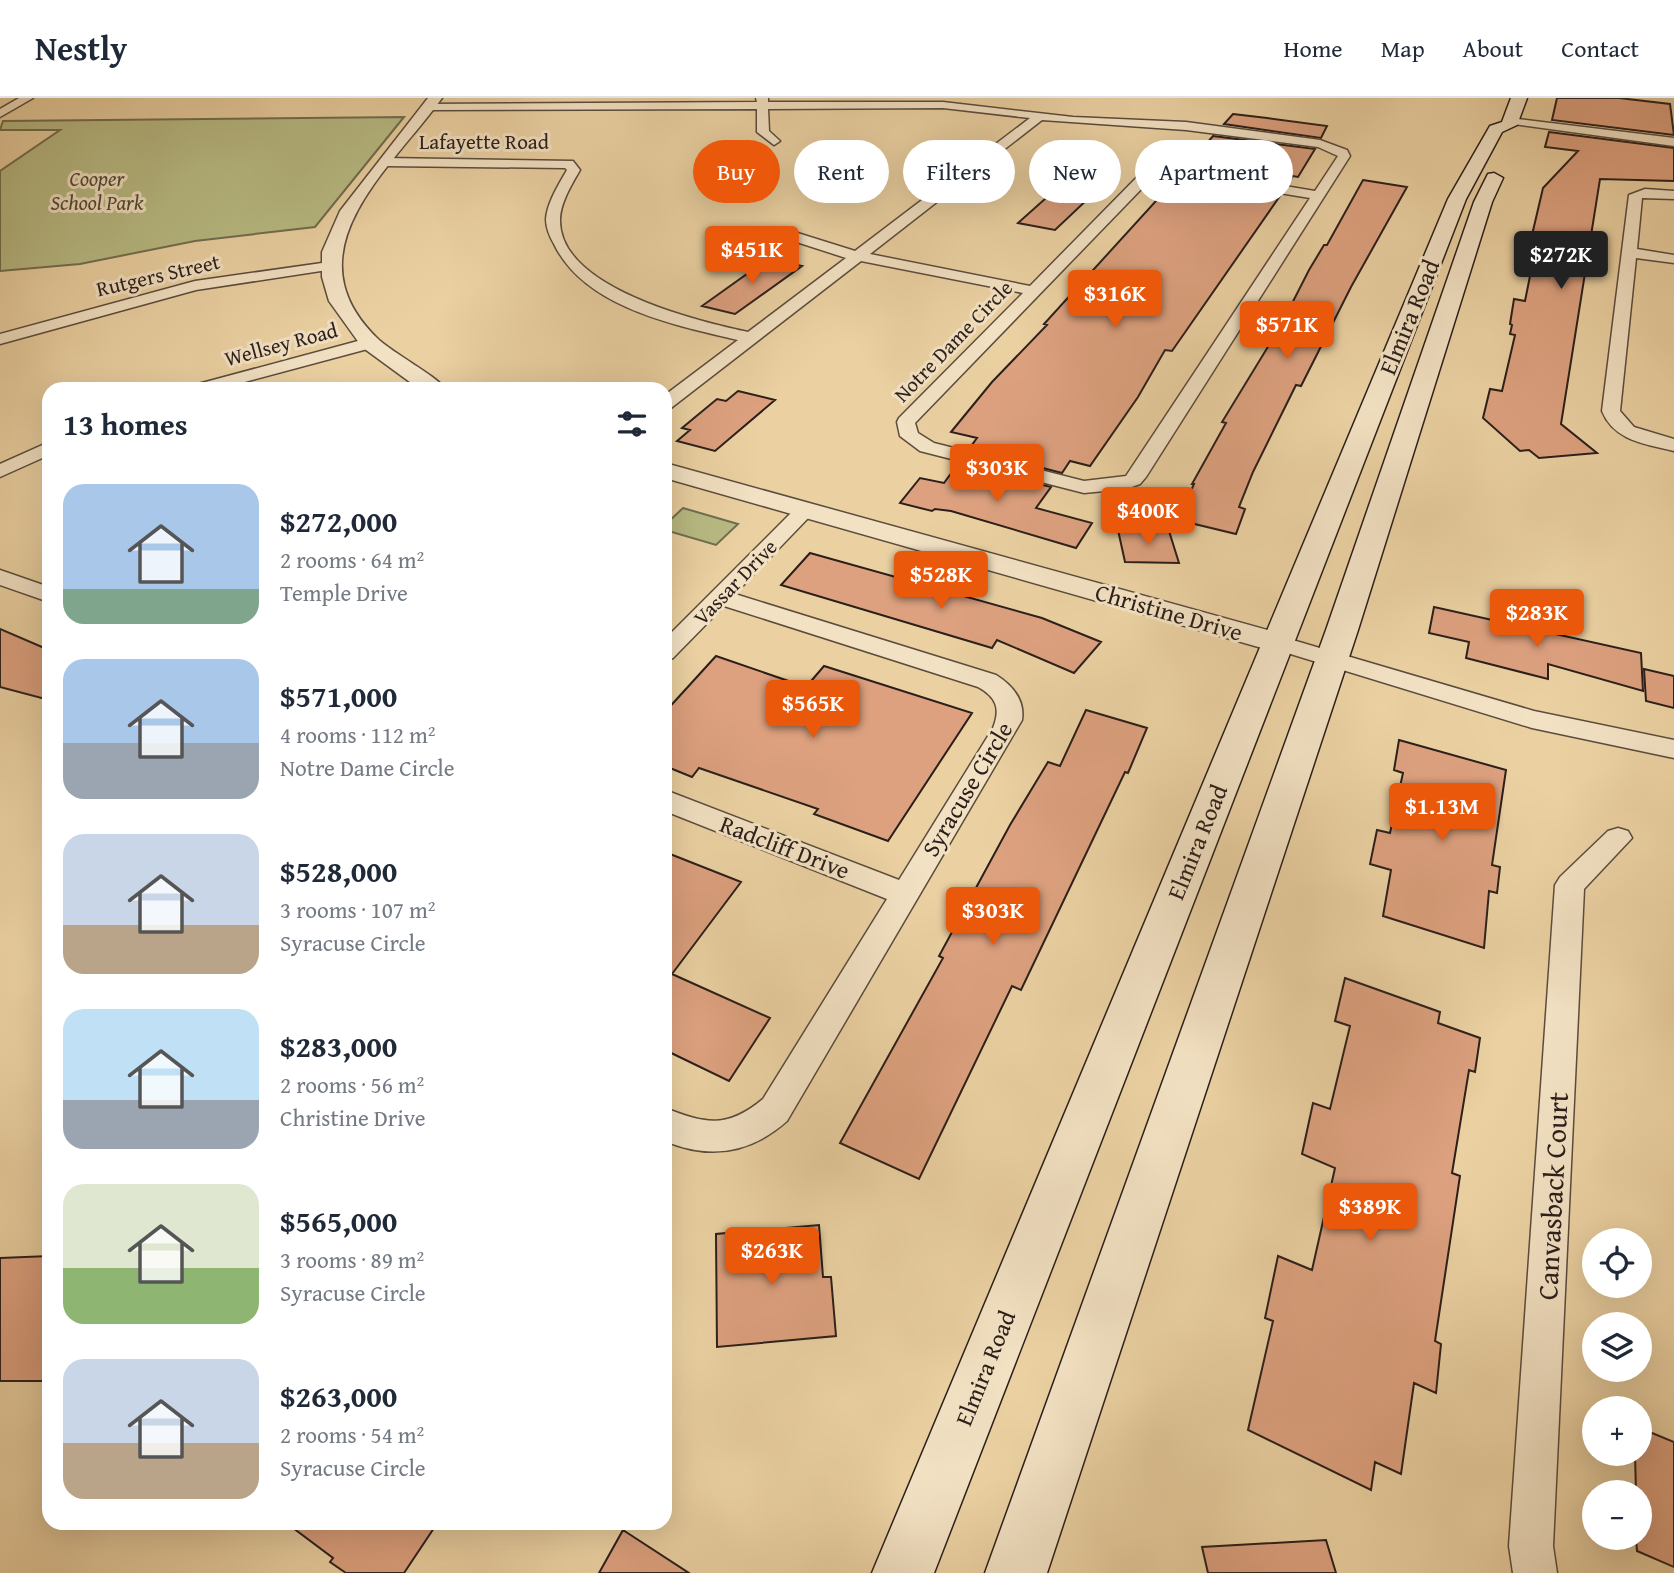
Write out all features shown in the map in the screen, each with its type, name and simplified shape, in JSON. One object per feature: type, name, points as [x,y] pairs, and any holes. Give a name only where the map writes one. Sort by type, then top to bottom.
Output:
[{"type":"main road","name":"Elmira Road","points":[[903,1573],[1457,199],[1496,129],[1513,115],[1516,131],[1483,202],[1259,869],[1016,1573]]},
{"type":"main road","points":[[1329,659],[1312,645],[1309,636],[1341,542],[1337,494]]},
{"type":"main road","points":[[1259,869],[1259,828],[1267,769],[1298,674],[1288,650],[1279,643]]},
{"type":"street","points":[[0,114],[27,98]]},
{"type":"street","points":[[762,101],[762,132],[773,140]]},
{"type":"street","points":[[423,382],[387,359],[369,343],[346,315],[335,292],[329,266],[339,228],[432,102],[762,101],[927,104],[1040,116]]},
{"type":"street","points":[[1513,115],[1674,142]]},
{"type":"street","points":[[672,399],[1040,116]]},
{"type":"street","name":"Notre Dame Circle","points":[[1040,116],[1195,127],[1326,145],[1339,150],[1344,156],[1139,473],[1127,483],[1097,488],[1073,485],[927,447],[906,432],[908,419],[1147,176],[1181,173],[1317,195]]},
{"type":"street","name":"Lafayette Road","points":[[386,162],[569,164],[574,170],[553,220],[560,248],[576,267],[602,287],[651,310],[751,338]]},
{"type":"street","points":[[1674,195],[1645,192],[1636,195],[1611,411],[1617,423],[1643,437],[1674,445]]},
{"type":"street","points":[[783,233],[806,243],[858,256],[1034,291]]},
{"type":"street","points":[[1629,252],[1674,259]]},
{"type":"street","name":"Rutgers Street","points":[[0,339],[195,286],[329,266]]},
{"type":"street","name":"Wellsey Road","points":[[226,382],[369,343]]},
{"type":"street","points":[[0,471],[42,451]]},
{"type":"street","name":"Christine Drive","points":[[672,472],[1279,643],[1532,719],[1674,749]]},
{"type":"street","name":"Vassar Drive","points":[[672,646],[805,510]]},
{"type":"street","points":[[0,577],[42,593]]},
{"type":"street","name":"Syracuse Circle","points":[[672,1129],[708,1139],[738,1134],[767,1118],[781,1100],[1012,715],[1007,697],[986,681],[720,597]]},
{"type":"street","name":"Radcliff Drive","points":[[672,803],[905,894]]},
{"type":"street","name":"Canvasback Court","points":[[1535,1573],[1531,1546],[1570,885],[1618,838]]},
{"type":"green space","name":"Cooper School Park","points":[[404,117],[315,227],[195,241],[80,264],[0,271],[0,171],[60,130],[0,130],[3,121]]},
{"type":"green space","points":[[683,508],[738,524],[716,545],[672,532],[672,518]]},
{"type":"building","points":[[1557,98],[1619,98],[1670,104],[1674,135],[1552,120]]},
{"type":"building","points":[[1233,114],[1327,126],[1321,138],[1224,124]]},
{"type":"building","points":[[1549,132],[1674,148],[1674,181],[1600,179],[1561,424],[1597,453],[1539,458],[1529,450],[1520,451],[1483,418],[1490,389],[1502,391],[1515,335],[1510,334],[1514,299],[1525,301],[1538,236],[1532,235],[1543,188],[1578,151],[1545,147]]},
{"type":"building","points":[[1213,136],[1244,140],[1210,140]]},
{"type":"building","points":[[1293,146],[1315,149],[1298,177],[1293,176]]},
{"type":"building","points":[[1363,180],[1407,187],[1351,287],[1301,386],[1296,385],[1253,472],[1239,507],[1245,509],[1236,534],[1178,520],[1192,484],[1226,423],[1222,422],[1280,327],[1309,270],[1324,245],[1327,245]]},
{"type":"building","points":[[1040,203],[1084,203],[1055,230],[1018,223]]},
{"type":"building","points":[[1154,203],[1275,203],[1172,351],[1165,350],[1138,397],[1090,466],[1070,461],[1062,473],[969,449],[977,438],[951,432],[992,382],[1047,325],[1044,324]]},
{"type":"building","points":[[768,259],[802,266],[735,314],[702,306]]},
{"type":"building","points":[[738,391],[775,400],[715,451],[677,441],[690,430],[682,428],[717,399],[726,401]]},
{"type":"building","points":[[958,464],[1051,487],[1036,508],[1092,523],[1076,548],[951,511],[932,511],[900,503],[920,478],[944,483]]},
{"type":"building","points":[[1118,530],[1169,531],[1179,563],[1125,562]]},
{"type":"building","points":[[810,553],[1042,618],[1101,642],[1074,673],[997,640],[992,648],[781,585]]},
{"type":"building","points":[[1434,607],[1641,653],[1643,691],[1548,664],[1548,679],[1466,658],[1469,642],[1429,633]]},
{"type":"building","points":[[0,629],[42,647],[42,698],[0,687]]},
{"type":"building","points":[[716,656],[806,687],[824,666],[972,713],[888,841],[814,814],[818,809],[699,768],[692,777],[672,769],[672,704]]},
{"type":"building","points":[[1644,669],[1674,676],[1674,708],[1646,701]]},
{"type":"building","points":[[1086,710],[1147,728],[1128,773],[1125,772],[1021,990],[1012,986],[919,1179],[840,1143],[943,958],[939,956],[1010,825],[1048,762],[1060,766]]},
{"type":"building","points":[[1399,740],[1506,770],[1492,865],[1500,867],[1497,893],[1489,891],[1484,948],[1383,916],[1391,870],[1370,864],[1377,830],[1390,833],[1403,773],[1394,770]]},
{"type":"building","points":[[672,855],[741,882],[672,974]]},
{"type":"building","points":[[672,974],[770,1018],[729,1081],[672,1053]]},
{"type":"building","points":[[1345,978],[1440,1012],[1438,1023],[1480,1038],[1475,1072],[1469,1070],[1452,1173],[1460,1176],[1435,1341],[1441,1344],[1436,1393],[1414,1383],[1401,1474],[1375,1462],[1371,1490],[1248,1430],[1273,1321],[1265,1318],[1278,1256],[1312,1270],[1335,1168],[1302,1154],[1313,1103],[1330,1109],[1350,1026],[1335,1021]]},
{"type":"building","points":[[819,1225],[823,1277],[831,1277],[836,1336],[717,1347],[716,1234]]},
{"type":"building","points":[[42,1256],[42,1381],[0,1381],[0,1258]]},
{"type":"building","points":[[1652,1433],[1674,1442],[1674,1567],[1637,1551],[1652,1550],[1652,1480],[1636,1480],[1635,1466],[1652,1466]]},
{"type":"building","points":[[296,1530],[433,1530],[404,1573],[346,1573],[330,1562],[333,1558]]},
{"type":"building","points":[[623,1530],[689,1573],[599,1573]]},
{"type":"building","points":[[1326,1540],[1336,1573],[1208,1573],[1202,1547]]}]
